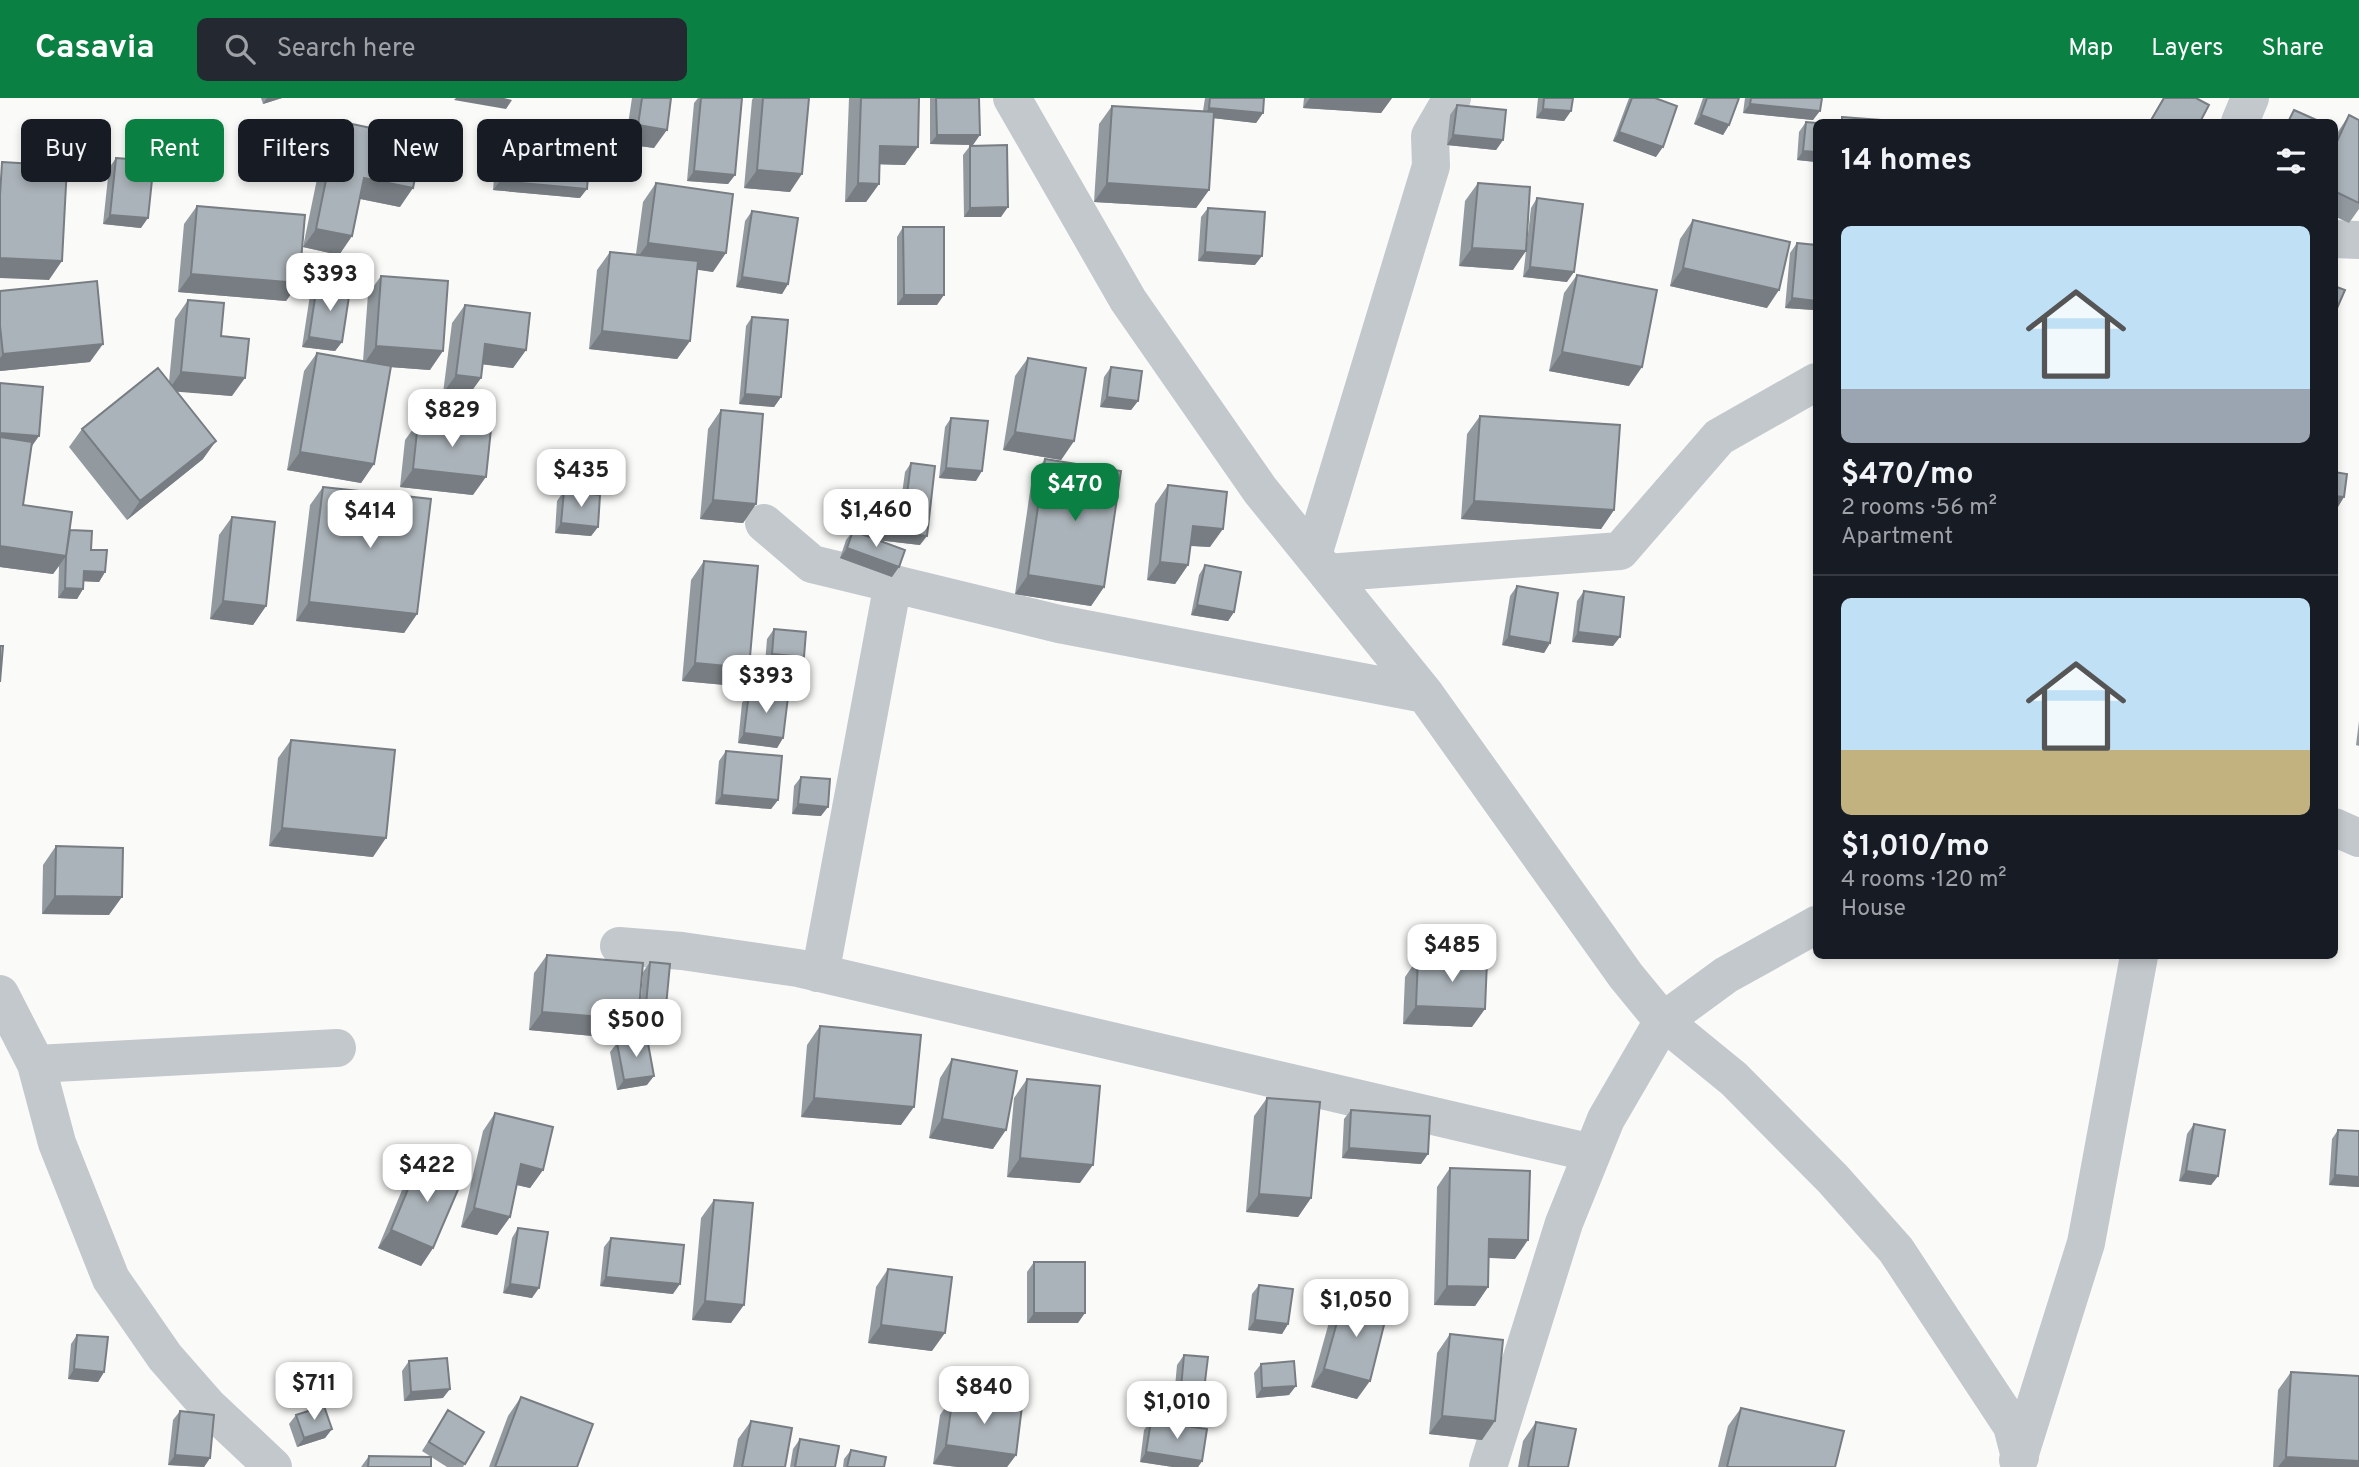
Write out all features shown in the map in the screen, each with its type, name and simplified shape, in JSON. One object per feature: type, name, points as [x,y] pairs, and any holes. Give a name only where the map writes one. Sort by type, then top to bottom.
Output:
[{"type":"street","points":[[1012,98],[1128,300],[1260,490],[1426,694],[1618,965],[1663,1021],[1734,1079],[1833,1179],[1896,1250],[2012,1426],[2017,1462]]},
{"type":"street","points":[[1320,564],[1432,166],[1430,136],[1452,98]]},
{"type":"street","points":[[2241,119],[2250,98]]},
{"type":"street","points":[[2338,239],[2359,240]]},
{"type":"street","points":[[1320,564],[1620,551],[1718,437],[1813,384]]},
{"type":"street","points":[[764,523],[812,564],[1059,624],[1426,694]]},
{"type":"street","points":[[817,973],[822,964],[893,583]]},
{"type":"street","points":[[2338,829],[2359,838]]},
{"type":"street","points":[[1488,1467],[1564,1223],[1606,1119],[1663,1021],[1726,975],[1813,927]]},
{"type":"street","points":[[619,946],[682,951],[817,973],[1592,1153]]},
{"type":"street","points":[[2017,1462],[2086,1243],[2137,959]]},
{"type":"street","points":[[0,994],[36,1064],[57,1143],[111,1279],[165,1357],[208,1406],[273,1467]]},
{"type":"street","points":[[36,1064],[337,1048]]},
{"type":"building","points":[[642,98],[671,98],[667,130],[642,126],[642,119],[639,119]]},
{"type":"building","points":[[701,98],[742,98],[735,175],[694,171]]},
{"type":"building","points":[[763,98],[809,98],[802,174],[757,170]]},
{"type":"building","points":[[861,98],[919,98],[918,147],[880,146],[879,184],[858,183]]},
{"type":"building","points":[[936,98],[979,98],[980,135],[937,135]]},
{"type":"building","points":[[1210,98],[1264,98],[1263,113],[1209,108]]},
{"type":"building","points":[[1544,98],[1573,98],[1571,111],[1543,109]]},
{"type":"building","points":[[1632,98],[1655,98],[1677,106],[1663,147],[1619,132]]},
{"type":"building","points":[[1707,98],[1739,98],[1729,125],[1701,115]]},
{"type":"building","points":[[1751,98],[1822,98],[1820,111],[1750,104]]},
{"type":"building","points":[[2164,98],[2196,98],[2209,105],[2202,119],[2152,119]]},
{"type":"building","points":[[1457,105],[1506,110],[1503,140],[1453,135]]},
{"type":"building","points":[[1112,106],[1214,112],[1209,190],[1107,183]]},
{"type":"building","points":[[2294,110],[2314,119],[2290,119]]},
{"type":"building","points":[[2349,115],[2359,120],[2359,203],[2338,193],[2338,139]]},
{"type":"building","points":[[1806,122],[1813,123],[1813,152],[1803,151]]},
{"type":"building","points":[[354,124],[368,127],[368,179],[364,178],[352,236],[316,229],[326,182],[354,182]]},
{"type":"building","points":[[1007,145],[1008,207],[970,208],[970,146]]},
{"type":"building","points":[[116,158],[125,159],[125,182],[152,182],[148,218],[110,215]]},
{"type":"building","points":[[2,162],[21,163],[21,182],[66,182],[62,261],[0,258]]},
{"type":"building","points":[[384,182],[414,182],[413,188]]},
{"type":"building","points":[[511,182],[588,182],[587,189]]},
{"type":"building","points":[[656,183],[733,194],[726,253],[648,243]]},
{"type":"building","points":[[1478,183],[1530,187],[1526,251],[1472,248]]},
{"type":"building","points":[[1537,198],[1583,204],[1574,272],[1530,267]]},
{"type":"building","points":[[197,206],[305,215],[299,283],[191,274]]},
{"type":"building","points":[[1208,208],[1265,212],[1262,256],[1205,252]]},
{"type":"building","points":[[752,211],[798,218],[788,284],[742,277]]},
{"type":"building","points":[[1693,220],[1790,242],[1779,290],[1683,268]]},
{"type":"building","points":[[903,227],[944,227],[944,295],[904,295]]},
{"type":"building","points":[[1797,243],[1813,245],[1813,301],[1792,298]]},
{"type":"building","points":[[610,252],[698,261],[690,341],[602,331]]},
{"type":"building","points":[[1577,275],[1657,290],[1642,367],[1562,352]]},
{"type":"building","points":[[381,276],[448,281],[443,351],[376,346]]},
{"type":"building","points":[[97,281],[103,344],[3,354],[0,291]]},
{"type":"building","points":[[317,285],[350,290],[342,342],[309,337]]},
{"type":"building","points":[[2338,287],[2345,290],[2338,306]]},
{"type":"building","points":[[188,300],[224,303],[221,336],[249,339],[245,378],[181,372]]},
{"type":"building","points":[[465,305],[530,313],[526,350],[485,344],[481,378],[456,375]]},
{"type":"building","points":[[752,317],[788,320],[781,397],[745,394]]},
{"type":"building","points":[[317,353],[391,366],[374,464],[300,452]]},
{"type":"building","points":[[1028,358],[1086,368],[1074,441],[1015,432]]},
{"type":"building","points":[[1111,367],[1142,371],[1138,401],[1107,397]]},
{"type":"building","points":[[158,368],[216,441],[140,501],[82,429]]},
{"type":"building","points":[[0,383],[43,387],[39,436],[0,433]]},
{"type":"building","points":[[721,410],[763,414],[756,504],[713,500]]},
{"type":"building","points":[[1480,416],[1620,425],[1614,510],[1474,501]]},
{"type":"building","points":[[951,418],[988,421],[982,471],[946,468]]},
{"type":"building","points":[[418,422],[491,429],[486,477],[413,469]]},
{"type":"building","points":[[0,437],[32,442],[23,505],[72,512],[66,556],[0,546]]},
{"type":"building","points":[[1045,459],[1121,471],[1104,587],[1028,575]]},
{"type":"building","points":[[911,463],[935,466],[927,536],[866,529],[870,498],[906,502]]},
{"type":"building","points":[[2338,473],[2347,474],[2344,497],[2338,496]]},
{"type":"building","points":[[1168,485],[1227,492],[1223,529],[1193,526],[1188,565],[1160,562]]},
{"type":"building","points":[[323,487],[431,499],[417,614],[309,602]]},
{"type":"building","points":[[564,491],[600,495],[598,527],[561,523]]},
{"type":"building","points":[[232,517],[275,522],[266,606],[223,601]]},
{"type":"building","points":[[70,530],[92,531],[91,550],[107,550],[105,572],[84,571],[83,589],[65,588]]},
{"type":"building","points":[[853,531],[905,550],[899,567],[847,548]]},
{"type":"building","points":[[704,561],[758,566],[749,668],[695,663]]},
{"type":"building","points":[[1205,565],[1241,572],[1234,612],[1197,605]]},
{"type":"building","points":[[1517,586],[1558,593],[1550,643],[1509,636]]},
{"type":"building","points":[[1584,591],[1624,597],[1620,637],[1578,632]]},
{"type":"building","points":[[774,629],[806,632],[804,657],[772,654]]},
{"type":"building","points":[[0,646],[3,646],[0,682]]},
{"type":"building","points":[[749,693],[788,697],[783,738],[744,733]]},
{"type":"building","points":[[291,740],[395,750],[386,838],[282,828]]},
{"type":"building","points":[[726,751],[782,756],[778,800],[722,795]]},
{"type":"building","points":[[801,777],[830,779],[828,807],[798,804]]},
{"type":"building","points":[[56,846],[123,848],[122,897],[55,896]]},
{"type":"building","points":[[547,955],[643,963],[638,1020],[542,1012]]},
{"type":"building","points":[[1418,958],[1487,961],[1485,1009],[1416,1006]]},
{"type":"building","points":[[650,962],[670,964],[665,1017],[645,1015]]},
{"type":"building","points":[[820,1026],[921,1035],[914,1107],[814,1098]]},
{"type":"building","points":[[647,1038],[654,1076],[624,1080],[617,1043]]},
{"type":"building","points":[[952,1059],[1017,1071],[1006,1130],[942,1119]]},
{"type":"building","points":[[1027,1079],[1100,1086],[1093,1165],[1020,1158]]},
{"type":"building","points":[[1267,1098],[1320,1102],[1311,1198],[1259,1194]]},
{"type":"building","points":[[1351,1110],[1430,1116],[1428,1154],[1349,1148]]},
{"type":"building","points":[[495,1113],[553,1127],[543,1170],[521,1164],[510,1217],[474,1208]]},
{"type":"building","points":[[2194,1124],[2225,1130],[2218,1176],[2186,1171]]},
{"type":"building","points":[[2338,1130],[2359,1131],[2359,1177],[2335,1175]]},
{"type":"building","points":[[420,1160],[463,1178],[433,1248],[391,1230]]},
{"type":"building","points":[[1450,1168],[1530,1171],[1528,1240],[1489,1239],[1488,1287],[1447,1286]]},
{"type":"building","points":[[714,1200],[753,1203],[744,1305],[705,1301]]},
{"type":"building","points":[[518,1228],[548,1232],[539,1288],[510,1284]]},
{"type":"building","points":[[611,1238],[684,1245],[680,1284],[606,1277]]},
{"type":"building","points":[[1034,1262],[1085,1262],[1085,1313],[1034,1313]]},
{"type":"building","points":[[888,1269],[952,1277],[945,1333],[881,1325]]},
{"type":"building","points":[[1259,1285],[1293,1289],[1288,1324],[1255,1320]]},
{"type":"building","points":[[1344,1297],[1388,1309],[1370,1381],[1324,1369]]},
{"type":"building","points":[[1450,1334],[1503,1340],[1495,1421],[1442,1416]]},
{"type":"building","points":[[77,1335],[108,1337],[104,1372],[74,1369]]},
{"type":"building","points":[[1184,1355],[1208,1357],[1204,1390],[1181,1388]]},
{"type":"building","points":[[447,1358],[450,1389],[411,1392],[409,1361]]},
{"type":"building","points":[[1294,1361],[1296,1386],[1262,1388],[1261,1364]]},
{"type":"building","points":[[2291,1372],[2359,1376],[2359,1461],[2286,1457]]},
{"type":"building","points":[[953,1396],[1022,1406],[1016,1455],[946,1445]]},
{"type":"building","points":[[521,1397],[593,1424],[577,1467],[495,1467]]},
{"type":"building","points":[[324,1406],[332,1429],[304,1438],[296,1415]]},
{"type":"building","points":[[1741,1408],[1844,1431],[1835,1467],[1727,1467]]},
{"type":"building","points":[[448,1410],[484,1432],[465,1464],[429,1442]]},
{"type":"building","points":[[180,1411],[214,1415],[210,1458],[175,1455]]},
{"type":"building","points":[[751,1421],[792,1428],[785,1467],[742,1467]]},
{"type":"building","points":[[1151,1421],[1207,1429],[1202,1461],[1146,1452]]},
{"type":"building","points":[[1536,1422],[1576,1429],[1568,1467],[1528,1467]]},
{"type":"building","points":[[800,1439],[839,1446],[835,1467],[795,1467]]},
{"type":"building","points":[[851,1450],[886,1457],[884,1467],[847,1467]]},
{"type":"building","points":[[369,1456],[431,1457],[431,1467],[368,1467]]}]
